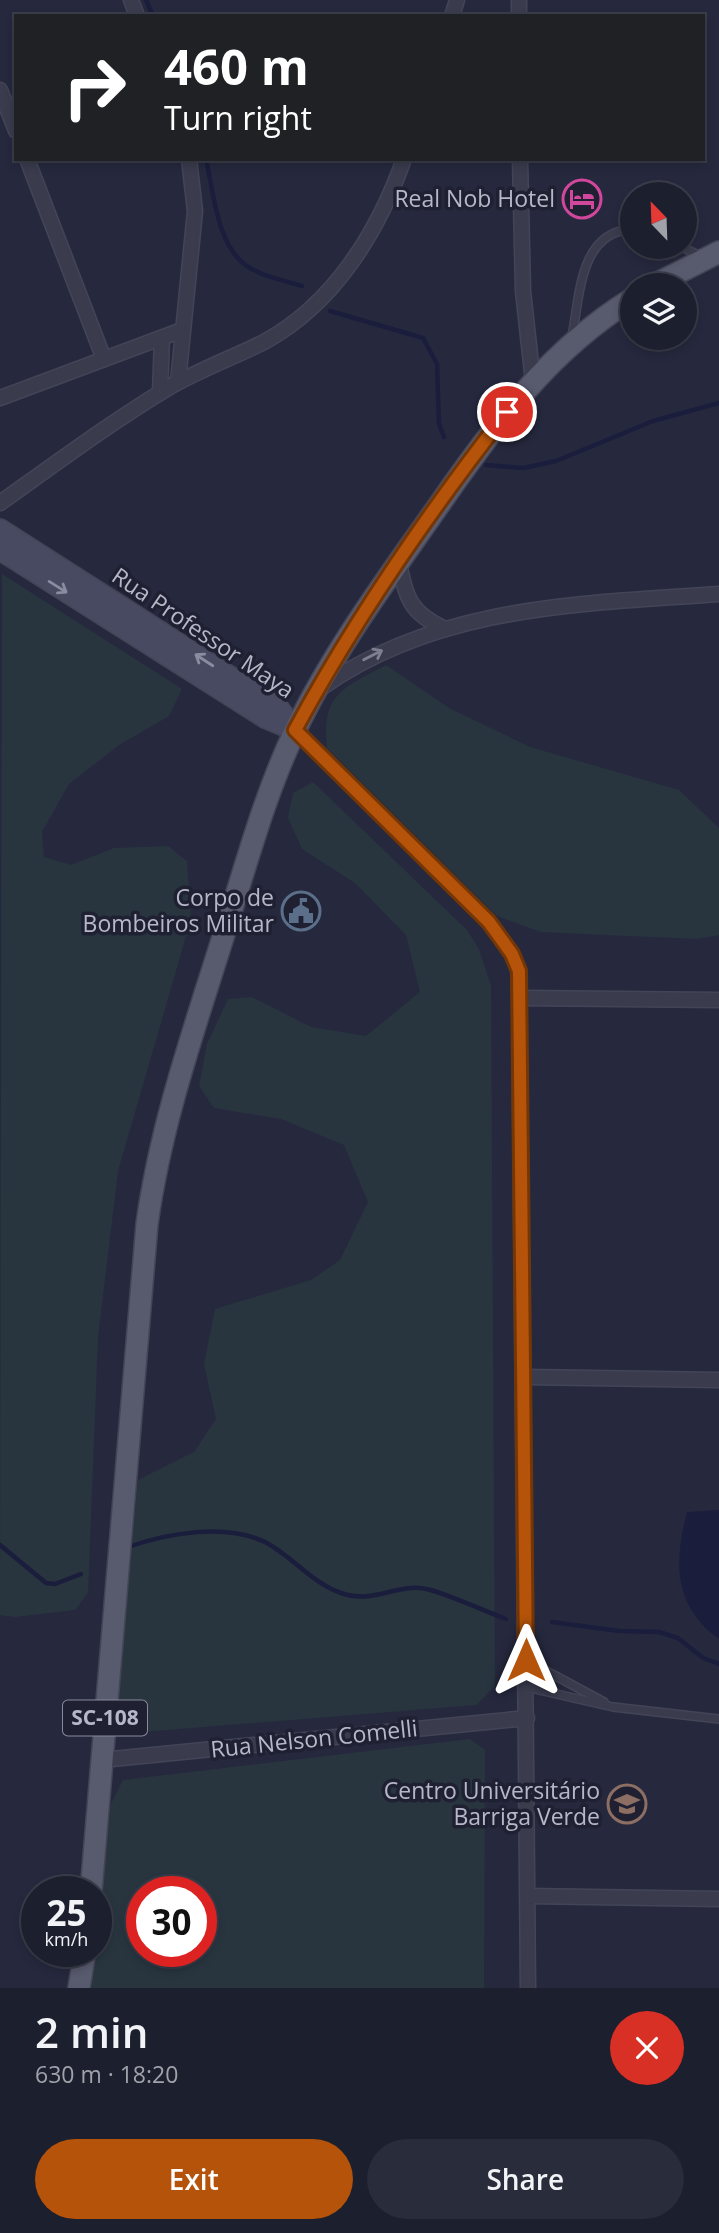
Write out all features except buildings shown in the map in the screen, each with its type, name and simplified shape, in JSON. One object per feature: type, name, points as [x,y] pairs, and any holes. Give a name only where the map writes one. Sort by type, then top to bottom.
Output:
[{"type":"main road","points":[[677,273],[711,255]]},
{"type":"main road","name":"SC-108","points":[[92,1876],[147,1224],[155,1169],[172,1096],[263,811],[295,730],[316,692],[399,562],[476,452],[533,382],[571,344],[620,308]]},
{"type":"main road","name":"Rua Professor Maya","points":[[0,529],[278,707],[295,730]]},
{"type":"main road","name":"Rua Professor Maya","points":[[0,550],[265,718],[295,730]]},
{"type":"main road","points":[[79,1988],[82,1967]]},
{"type":"street","points":[[0,90],[14,126]]},
{"type":"street","points":[[28,161],[104,359]]},
{"type":"street","points":[[178,383],[195,211],[189,161]]},
{"type":"street","points":[[0,503],[160,393],[263,342],[313,306],[349,266],[366,240],[386,203],[403,161]]},
{"type":"street","points":[[520,161],[522,278],[533,382]]},
{"type":"street","points":[[0,398],[183,330]]},
{"type":"street","points":[[160,393],[162,338]]},
{"type":"street","points":[[399,562],[404,591],[412,606],[424,619],[445,629]]},
{"type":"street","points":[[316,692],[381,651],[445,629],[543,609],[719,594]]},
{"type":"street","points":[[295,730],[489,922],[512,954],[519,971],[525,1377],[528,1988]]},
{"type":"street","points":[[521,998],[719,1000]]},
{"type":"street","points":[[525,1377],[719,1380]]},
{"type":"street","name":"Rua Nelson Comelli","points":[[102,1760],[527,1718]]},
{"type":"street","points":[[528,1896],[719,1899]]},
{"type":"lane","points":[[571,344],[588,259],[607,237],[620,233]]},
{"type":"lane","points":[[526,1660],[613,1707]]},
{"type":"lane","points":[[526,1686],[613,1707],[719,1719]]},
{"type":"shaded area","points":[[2,574],[182,689],[169,716],[119,745],[69,784],[42,832],[44,857],[71,865],[114,848],[168,846],[187,861],[191,919],[118,1171],[98,1337],[88,1593],[75,1610],[15,1617],[0,1615]]},
{"type":"shaded area","points":[[386,665],[449,708],[530,747],[679,790],[719,828],[719,935],[697,939],[541,932],[497,916],[327,748],[328,715],[338,695],[358,680]]},
{"type":"shaded area","points":[[313,782],[467,930],[479,949],[491,986],[495,1686],[476,1705],[129,1733],[116,1717],[138,1480],[194,1452],[216,1419],[204,1364],[215,1309],[311,1280],[340,1260],[368,1202],[344,1145],[281,1119],[214,1108],[199,1086],[207,1044],[228,999],[252,997],[311,1027],[366,1036],[420,992],[406,935],[355,883],[302,849],[288,818],[293,793]]},
{"type":"shaded area","points":[[470,1739],[485,1750],[484,1988],[91,1988],[93,1967],[112,1967],[112,1876],[103,1876],[111,1804],[123,1780]]},
{"type":"water","points":[[719,1510],[719,1639],[693,1612],[685,1597],[679,1565],[687,1512]]},
{"type":"waterway","points":[[146,0],[152,14]]},
{"type":"waterway","points":[[206,161],[219,219],[230,248],[250,268],[302,286]]},
{"type":"waterway","points":[[330,311],[423,338],[437,364],[439,424],[444,437]]},
{"type":"waterway","points":[[486,465],[523,468],[556,461],[653,421],[719,403]]},
{"type":"waterway","points":[[128,1547],[196,1532],[249,1536],[265,1542],[321,1583],[341,1593],[363,1596],[411,1588],[428,1589],[506,1619]]},
{"type":"waterway","points":[[0,1545],[46,1583],[55,1584],[81,1574]]},
{"type":"waterway","points":[[552,1622],[619,1631],[659,1632],[678,1638],[703,1658],[719,1664]]},
{"type":"place","name":"Real Nob Hotel","points":[[582,199]]},
{"type":"place","name":"Corpo de Bombeiros Militar","points":[[301,911]]},
{"type":"place","name":"Centro Universitário Barriga Verde","points":[[627,1804]]},
{"type":"route","points":[[507,412],[476,452],[355,627],[295,730],[489,922],[512,954],[519,971],[526,1660]]}]
